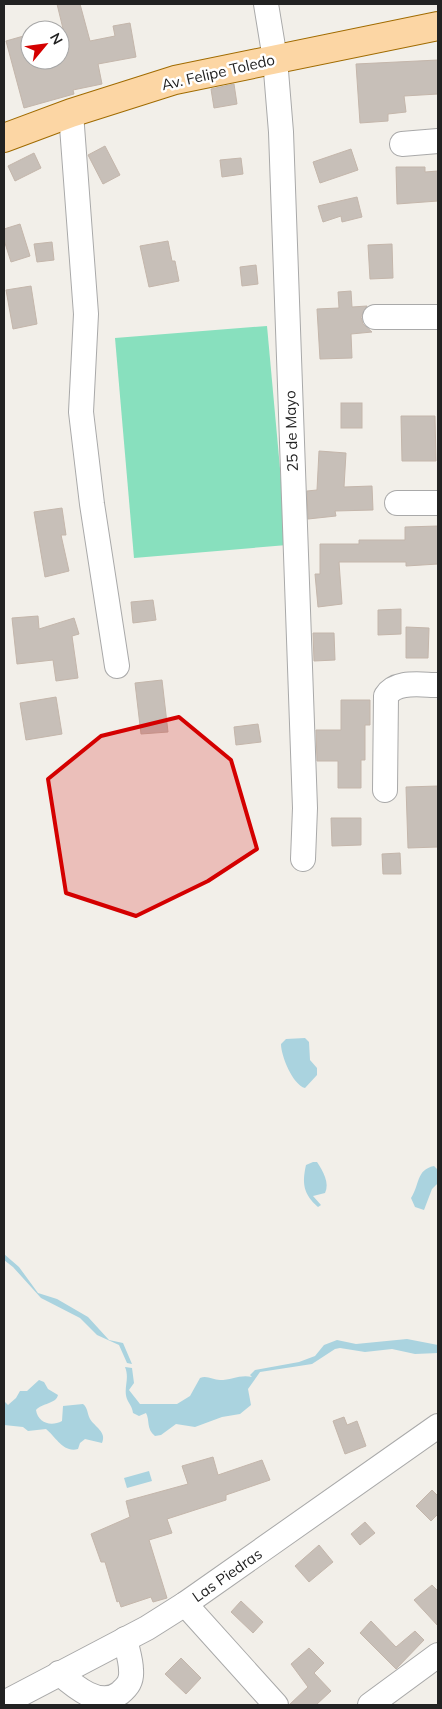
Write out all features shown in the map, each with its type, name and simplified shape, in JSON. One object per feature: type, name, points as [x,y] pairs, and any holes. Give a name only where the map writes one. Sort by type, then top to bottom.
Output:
[{"type":"main road","name":"Av. Felipe Toledo","points":[[4,138],[71,113],[175,80],[438,26]]},
{"type":"street","name":"25 de Mayo","points":[[266,4],[275,59],[281,132],[305,808],[304,860]]},
{"type":"street","points":[[71,113],[86,314],[81,412],[92,504],[117,666]]},
{"type":"street","points":[[402,144],[438,141]]},
{"type":"street","points":[[375,317],[438,317]]},
{"type":"street","points":[[397,503],[438,503]]},
{"type":"street","points":[[385,790],[386,696],[390,689],[397,686],[438,685]]},
{"type":"street","name":"Las Piedras","points":[[4,1703],[125,1639],[185,1604],[438,1426]]},
{"type":"street","points":[[185,1604],[276,1705]]},
{"type":"street","points":[[59,1673],[90,1696],[103,1699],[117,1696],[129,1686],[132,1670],[125,1639]]},
{"type":"street","points":[[370,1705],[438,1655]]},
{"type":"highlighted area","points":[[179,717],[231,760],[257,849],[208,881],[136,916],[66,893],[48,779],[101,736]]},
{"type":"green space","points":[[267,326],[287,545],[134,558],[115,338]]},
{"type":"water","points":[[305,1038],[309,1042],[310,1060],[317,1068],[317,1075],[305,1088],[296,1082],[288,1069],[281,1044],[286,1039]]},
{"type":"water","points":[[317,1162],[327,1185],[325,1193],[313,1196],[321,1205],[318,1207],[309,1197],[304,1183],[306,1165]]},
{"type":"water","points":[[434,1166],[438,1170],[438,1183],[432,1189],[424,1210],[415,1207],[411,1198],[419,1178],[424,1171]]},
{"type":"water","points":[[4,1254],[19,1267],[38,1293],[57,1299],[88,1317],[109,1340],[123,1343],[132,1364],[127,1363],[119,1345],[97,1335],[80,1318],[41,1298],[13,1267],[4,1260]]},
{"type":"water","points":[[407,1339],[438,1345],[438,1353],[415,1354],[392,1349],[365,1352],[335,1349],[312,1364],[260,1372],[248,1389],[251,1405],[240,1414],[222,1417],[195,1427],[176,1424],[161,1435],[155,1436],[152,1433],[146,1413],[139,1416],[133,1413],[126,1395],[127,1376],[125,1367],[132,1368],[134,1383],[129,1390],[140,1404],[177,1404],[190,1396],[200,1378],[203,1377],[224,1380],[244,1376],[252,1377],[250,1375],[255,1370],[299,1362],[315,1356],[324,1345],[337,1340],[356,1344]]},
{"type":"water","points":[[39,1380],[44,1382],[48,1389],[58,1395],[55,1400],[36,1410],[42,1421],[49,1424],[58,1423],[62,1421],[63,1406],[83,1404],[87,1409],[90,1419],[102,1433],[102,1443],[85,1439],[80,1443],[78,1449],[73,1450],[60,1444],[46,1429],[28,1431],[23,1427],[4,1425],[4,1401],[8,1405],[16,1398],[20,1391],[27,1391]]},
{"type":"water","points":[[149,1471],[152,1481],[127,1488],[124,1478]]},
{"type":"building","points":[[57,4],[80,4],[90,41],[115,36],[113,26],[130,23],[136,57],[98,64],[102,84],[73,90],[74,94],[24,108],[6,41],[20,37],[20,70],[70,70],[70,20],[61,20]]},
{"type":"building","points":[[438,60],[438,94],[404,96],[406,112],[388,114],[388,121],[360,123],[356,64]]},
{"type":"building","points":[[234,84],[237,104],[214,108],[211,89]]},
{"type":"building","points":[[105,146],[120,175],[103,184],[88,155]]},
{"type":"building","points":[[351,149],[358,170],[320,183],[313,162]]},
{"type":"building","points":[[34,153],[41,168],[15,181],[8,166]]},
{"type":"building","points":[[241,158],[243,174],[222,177],[220,160]]},
{"type":"building","points":[[396,167],[425,167],[425,172],[438,171],[438,201],[397,204]]},
{"type":"building","points":[[357,197],[362,217],[342,222],[341,216],[323,222],[318,206]]},
{"type":"building","points":[[20,224],[30,256],[11,262],[4,240],[4,229]]},
{"type":"building","points":[[168,241],[179,281],[149,287],[140,246]]},
{"type":"building","points":[[52,242],[54,260],[37,262],[34,244]]},
{"type":"building","points":[[392,244],[393,278],[370,279],[368,245]]},
{"type":"building","points":[[256,265],[258,284],[242,286],[240,267]]},
{"type":"building","points":[[31,286],[37,324],[13,329],[6,290]]},
{"type":"building","points":[[351,291],[352,307],[367,306],[361,317],[363,324],[372,332],[351,334],[352,358],[320,359],[317,309],[339,308],[338,292]]},
{"type":"building","points":[[341,403],[362,403],[362,428],[341,428]]},
{"type":"building","points":[[401,416],[435,416],[436,461],[402,461]]},
{"type":"building","points":[[319,451],[346,453],[344,487],[372,486],[373,510],[335,511],[336,516],[308,519],[307,491],[317,490]]},
{"type":"building","points":[[62,508],[66,535],[61,535],[69,571],[45,577],[34,512]]},
{"type":"building","points":[[438,526],[438,564],[406,566],[406,562],[339,562],[342,604],[318,607],[315,574],[320,574],[320,544],[359,544],[359,540],[405,540],[405,527]]},
{"type":"building","points":[[153,600],[156,620],[133,623],[131,602]]},
{"type":"building","points":[[401,609],[401,634],[378,635],[378,610]]},
{"type":"building","points":[[38,616],[39,629],[74,618],[79,634],[72,636],[78,678],[56,681],[53,660],[17,664],[12,618]]},
{"type":"building","points":[[406,627],[429,628],[428,658],[406,658]]},
{"type":"building","points":[[313,633],[334,633],[335,660],[314,661]]},
{"type":"building","points":[[162,680],[168,732],[141,734],[135,683]]},
{"type":"building","points":[[56,697],[62,734],[26,740],[20,703]]},
{"type":"building","points":[[341,700],[370,700],[370,725],[365,725],[365,760],[361,760],[361,788],[338,788],[338,761],[317,761],[316,730],[341,730]]},
{"type":"building","points":[[258,724],[261,742],[236,745],[234,727]]},
{"type":"building","points":[[438,786],[438,847],[408,848],[406,787]]},
{"type":"building","points":[[331,818],[361,818],[361,845],[332,846]]},
{"type":"building","points":[[400,853],[401,874],[383,874],[382,854]]},
{"type":"building","points":[[344,1417],[347,1425],[357,1421],[366,1446],[345,1454],[333,1421]]},
{"type":"building","points":[[213,1457],[218,1475],[262,1460],[270,1480],[226,1495],[226,1500],[167,1519],[172,1533],[149,1540],[167,1598],[153,1602],[151,1597],[121,1607],[119,1601],[117,1602],[105,1562],[101,1562],[91,1534],[130,1517],[126,1501],[188,1484],[182,1466]]},
{"type":"building","points":[[432,1490],[438,1496],[438,1514],[431,1521],[416,1506]]},
{"type":"building","points":[[365,1522],[375,1533],[360,1545],[351,1534]]},
{"type":"building","points":[[319,1545],[333,1562],[309,1582],[295,1566]]},
{"type":"building","points":[[432,1585],[438,1591],[438,1626],[414,1600]]},
{"type":"building","points":[[241,1601],[263,1622],[253,1633],[231,1612]]},
{"type":"building","points":[[371,1621],[396,1647],[415,1631],[424,1640],[396,1669],[360,1633]]},
{"type":"building","points":[[309,1648],[324,1663],[314,1673],[331,1691],[316,1705],[289,1705],[308,1687],[291,1664]]},
{"type":"building","points":[[181,1658],[201,1678],[186,1694],[165,1674]]}]
